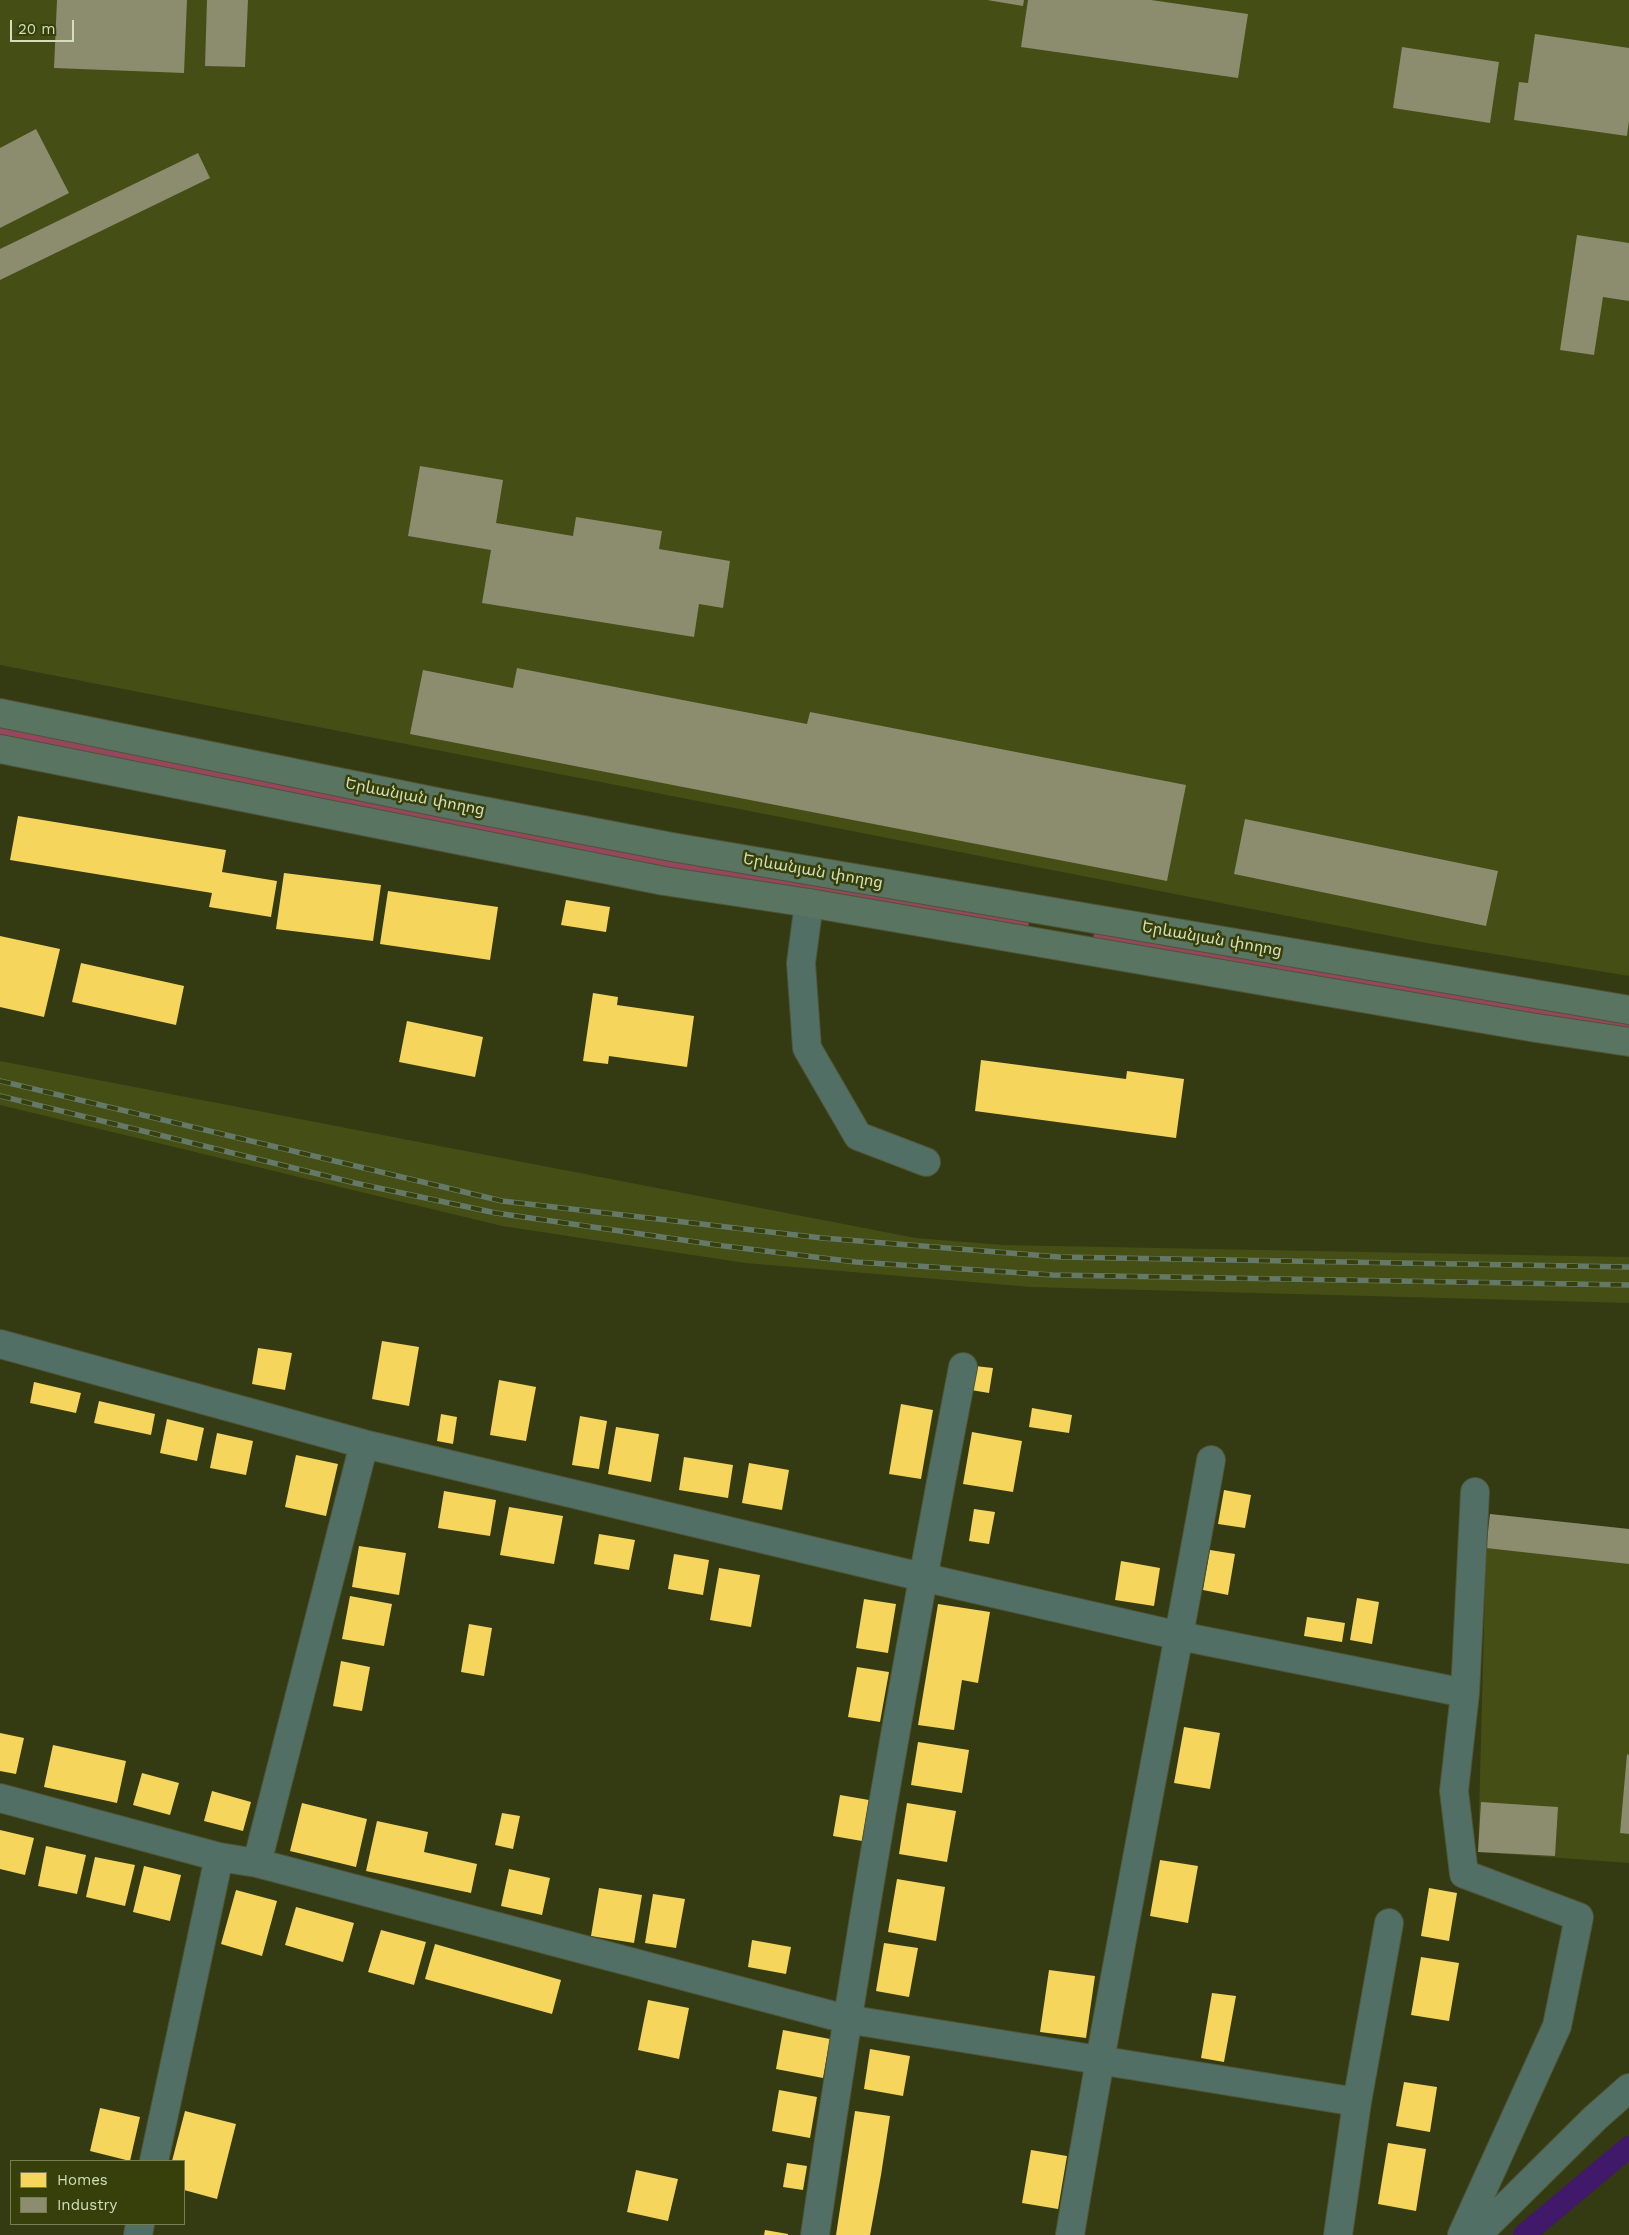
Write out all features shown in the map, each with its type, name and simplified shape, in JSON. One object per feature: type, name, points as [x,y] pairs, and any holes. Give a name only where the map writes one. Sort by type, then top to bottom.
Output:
[{"type":"highway","name":"Երևանյան փողոց","points":[[0,712],[437,802],[672,847],[1629,1010]]},
{"type":"highway","name":"Երևանյան փողոց","points":[[0,750],[664,881],[810,903],[1053,947],[1629,1042]]},
{"type":"highway","points":[[664,881],[672,847]]},
{"type":"highway","points":[[1053,947],[1058,913]]},
{"type":"street","points":[[810,903],[801,963],[807,1048],[858,1136],[926,1162]]},
{"type":"street","points":[[0,1344],[364,1444],[922,1577],[1180,1636],[1465,1693]]},
{"type":"street","points":[[815,2235],[846,2019],[922,1577],[963,1367]]},
{"type":"street","points":[[257,1863],[364,1444]]},
{"type":"street","points":[[1070,2235],[1098,2061],[1180,1636],[1211,1460]]},
{"type":"street","points":[[1462,2235],[1557,2026],[1579,1917],[1464,1874],[1454,1791],[1465,1693],[1475,1492]]},
{"type":"street","points":[[0,1798],[219,1857],[257,1863],[846,2019],[1357,2102]]},
{"type":"street","points":[[154,2160],[219,1857]]},
{"type":"street","points":[[1338,2235],[1357,2102],[1389,1923]]},
{"type":"street","points":[[1477,2235],[1595,2118],[1629,2088]]},
{"type":"shaded area","points":[[0,0],[1629,0],[1629,976],[1421,942],[0,665]]},
{"type":"shaded area","points":[[0,724],[1029,921],[1028,932],[623,864],[0,738]]},
{"type":"shaded area","points":[[1094,930],[1629,1020],[1629,1034],[1093,944]]},
{"type":"shaded area","points":[[0,1061],[916,1238],[1003,1245],[1629,1257],[1629,1303],[1031,1287],[745,1263],[502,1226],[0,1105]]},
{"type":"shaded area","points":[[1490,1514],[1629,1529],[1629,1863],[1478,1852],[1486,1548]]},
{"type":"building: Homes","points":[[18,816],[226,850],[222,872],[277,881],[271,917],[209,907],[212,893],[10,860]]},
{"type":"building: Homes","points":[[284,873],[381,885],[373,941],[276,929]]},
{"type":"building: Homes","points":[[388,891],[498,907],[490,960],[380,944]]},
{"type":"building: Homes","points":[[566,900],[610,907],[606,932],[561,925]]},
{"type":"building: Homes","points":[[0,936],[60,949],[44,1017],[0,1007]]},
{"type":"building: Homes","points":[[81,963],[184,986],[176,1025],[72,1002]]},
{"type":"building: Homes","points":[[593,993],[618,997],[617,1005],[694,1016],[687,1067],[609,1056],[608,1064],[583,1061]]},
{"type":"building: Homes","points":[[407,1021],[483,1037],[475,1077],[399,1062]]},
{"type":"building: Homes","points":[[981,1060],[1126,1079],[1127,1071],[1184,1079],[1176,1138],[975,1111]]},
{"type":"building: Homes","points":[[382,1341],[419,1347],[409,1406],[372,1399]]},
{"type":"building: Homes","points":[[258,1348],[292,1353],[285,1390],[252,1384]]},
{"type":"building: Homes","points":[[975,1366],[993,1368],[989,1393],[971,1390]]},
{"type":"building: Homes","points":[[499,1380],[536,1387],[526,1441],[490,1435]]},
{"type":"building: Homes","points":[[34,1382],[81,1393],[76,1413],[30,1403]]},
{"type":"building: Homes","points":[[99,1401],[155,1414],[151,1435],[94,1423]]},
{"type":"building: Homes","points":[[901,1404],[933,1410],[921,1479],[889,1474]]},
{"type":"building: Homes","points":[[1032,1408],[1072,1415],[1069,1433],[1029,1427]]},
{"type":"building: Homes","points":[[441,1414],[457,1417],[453,1444],[437,1441]]},
{"type":"building: Homes","points":[[580,1416],[607,1421],[599,1469],[572,1465]]},
{"type":"building: Homes","points":[[167,1419],[204,1428],[197,1461],[160,1453]]},
{"type":"building: Homes","points":[[616,1427],[659,1434],[651,1482],[608,1474]]},
{"type":"building: Homes","points":[[972,1432],[1022,1441],[1013,1492],[963,1484]]},
{"type":"building: Homes","points":[[217,1433],[253,1441],[246,1475],[210,1468]]},
{"type":"building: Homes","points":[[296,1455],[338,1464],[326,1516],[285,1507]]},
{"type":"building: Homes","points":[[684,1457],[733,1465],[728,1498],[679,1490]]},
{"type":"building: Homes","points":[[749,1463],[789,1470],[782,1510],[742,1503]]},
{"type":"building: Homes","points":[[1224,1490],[1251,1495],[1245,1528],[1218,1524]]},
{"type":"building: Homes","points":[[444,1491],[496,1500],[490,1536],[438,1528]]},
{"type":"building: Homes","points":[[509,1507],[563,1516],[554,1564],[500,1555]]},
{"type":"building: Homes","points":[[974,1509],[995,1512],[989,1544],[969,1541]]},
{"type":"building: Homes","points":[[599,1534],[635,1540],[629,1570],[594,1564]]},
{"type":"building: Homes","points":[[359,1546],[406,1553],[399,1595],[352,1587]]},
{"type":"building: Homes","points":[[1210,1550],[1235,1554],[1228,1595],[1203,1590]]},
{"type":"building: Homes","points":[[674,1554],[709,1560],[703,1595],[668,1589]]},
{"type":"building: Homes","points":[[1121,1561],[1160,1568],[1154,1606],[1115,1600]]},
{"type":"building: Homes","points":[[719,1568],[760,1575],[751,1627],[710,1620]]},
{"type":"building: Homes","points":[[350,1596],[392,1604],[384,1646],[342,1639]]},
{"type":"building: Homes","points":[[1357,1598],[1379,1602],[1372,1644],[1350,1640]]},
{"type":"building: Homes","points":[[864,1599],[896,1604],[888,1653],[856,1648]]},
{"type":"building: Homes","points":[[938,1604],[990,1612],[978,1683],[962,1680],[954,1730],[918,1725]]},
{"type":"building: Homes","points":[[1307,1617],[1345,1623],[1342,1642],[1304,1636]]},
{"type":"building: Homes","points":[[469,1624],[492,1628],[484,1676],[461,1672]]},
{"type":"building: Homes","points":[[341,1661],[370,1667],[362,1711],[333,1706]]},
{"type":"building: Homes","points":[[857,1667],[889,1672],[880,1722],[848,1717]]},
{"type":"building: Homes","points":[[1184,1727],[1220,1733],[1210,1789],[1174,1783]]},
{"type":"building: Homes","points":[[0,1733],[24,1738],[16,1774],[0,1771]]},
{"type":"building: Homes","points":[[918,1742],[969,1750],[962,1793],[911,1785]]},
{"type":"building: Homes","points":[[53,1745],[126,1761],[117,1803],[44,1787]]},
{"type":"building: Homes","points":[[142,1773],[179,1783],[170,1815],[133,1805]]},
{"type":"building: Homes","points":[[212,1791],[251,1802],[243,1831],[204,1821]]},
{"type":"building: Homes","points":[[840,1795],[869,1800],[862,1841],[833,1836]]},
{"type":"building: Homes","points":[[302,1803],[367,1819],[356,1867],[290,1851]]},
{"type":"building: Homes","points":[[907,1803],[956,1811],[947,1862],[899,1854]]},
{"type":"building: Homes","points":[[502,1813],[520,1816],[513,1849],[495,1845]]},
{"type":"building: Homes","points":[[377,1821],[428,1832],[424,1852],[477,1864],[471,1893],[366,1871]]},
{"type":"building: Homes","points":[[0,1830],[34,1838],[25,1875],[0,1869]]},
{"type":"building: Homes","points":[[46,1846],[86,1855],[77,1894],[38,1886]]},
{"type":"building: Homes","points":[[95,1857],[135,1865],[125,1906],[86,1897]]},
{"type":"building: Homes","points":[[1160,1860],[1198,1866],[1188,1923],[1150,1916]]},
{"type":"building: Homes","points":[[144,1866],[181,1875],[170,1921],[133,1912]]},
{"type":"building: Homes","points":[[509,1869],[550,1878],[542,1915],[501,1906]]},
{"type":"building: Homes","points":[[897,1879],[945,1887],[936,1941],[888,1932]]},
{"type":"building: Homes","points":[[599,1888],[642,1895],[634,1943],[591,1936]]},
{"type":"building: Homes","points":[[1429,1888],[1457,1893],[1449,1941],[1421,1936]]},
{"type":"building: Homes","points":[[236,1890],[277,1901],[262,1956],[221,1944]]},
{"type":"building: Homes","points":[[653,1894],[685,1899],[676,1948],[645,1943]]},
{"type":"building: Homes","points":[[296,1907],[354,1923],[343,1962],[285,1945]]},
{"type":"building: Homes","points":[[381,1930],[426,1942],[414,1985],[368,1972]]},
{"type":"building: Homes","points":[[752,1940],[791,1947],[786,1974],[748,1967]]},
{"type":"building: Homes","points":[[884,1943],[918,1948],[909,1997],[876,1991]]},
{"type":"building: Homes","points":[[435,1944],[561,1980],[552,2014],[425,1979]]},
{"type":"building: Homes","points":[[1421,1957],[1459,1963],[1449,2021],[1411,2015]]},
{"type":"building: Homes","points":[[1049,1970],[1095,1976],[1086,2038],[1040,2032]]},
{"type":"building: Homes","points":[[1212,1993],[1236,1996],[1224,2062],[1201,2058]]},
{"type":"building: Homes","points":[[648,2000],[689,2008],[679,2059],[638,2050]]},
{"type":"building: Homes","points":[[783,2030],[830,2039],[823,2078],[776,2069]]},
{"type":"building: Homes","points":[[870,2049],[910,2056],[903,2096],[864,2089]]},
{"type":"building: Homes","points":[[1404,2082],[1437,2087],[1430,2132],[1396,2126]]},
{"type":"building: Homes","points":[[779,2090],[817,2097],[810,2138],[772,2131]]},
{"type":"building: Homes","points":[[100,2108],[140,2117],[130,2160],[90,2151]]},
{"type":"building: Homes","points":[[185,2111],[236,2124],[217,2199],[185,2190],[185,2160],[172,2160]]},
{"type":"building: Homes","points":[[855,2111],[890,2116],[881,2175],[870,2235],[836,2235]]},
{"type":"building: Homes","points":[[1388,2143],[1426,2149],[1416,2211],[1378,2204]]},
{"type":"building: Homes","points":[[1031,2150],[1067,2156],[1058,2209],[1022,2203]]},
{"type":"building: Homes","points":[[787,2163],[807,2166],[803,2190],[783,2187]]},
{"type":"building: Homes","points":[[636,2170],[678,2179],[668,2221],[627,2212]]},
{"type":"building: Homes","points":[[765,2230],[788,2234],[788,2235],[764,2235]]},
{"type":"building: Industry","points":[[57,0],[187,0],[184,73],[54,68]]},
{"type":"building: Industry","points":[[207,0],[248,0],[245,67],[205,66]]},
{"type":"building: Industry","points":[[987,0],[1024,0],[1023,6]]},
{"type":"building: Industry","points":[[1028,0],[1151,0],[1248,14],[1238,78],[1021,47]]},
{"type":"building: Industry","points":[[1535,34],[1629,48],[1629,121],[1627,136],[1514,120],[1519,82],[1528,83]]},
{"type":"building: Industry","points":[[1402,47],[1499,62],[1490,123],[1393,108]]},
{"type":"building: Industry","points":[[36,129],[69,193],[0,228],[0,148]]},
{"type":"building: Industry","points":[[198,153],[210,178],[0,280],[0,249]]},
{"type":"building: Industry","points":[[1577,235],[1629,243],[1629,301],[1603,297],[1594,355],[1560,350]]},
{"type":"building: Industry","points":[[420,466],[503,480],[496,523],[573,536],[576,517],[662,531],[659,549],[730,561],[723,608],[699,604],[694,637],[482,603],[491,550],[408,536]]},
{"type":"building: Industry","points":[[517,668],[807,724],[810,712],[1186,785],[1167,881],[410,734],[423,670],[513,688]]},
{"type":"building: Industry","points":[[1245,819],[1498,871],[1486,926],[1234,874]]},
{"type":"building: Industry","points":[[1490,1514],[1629,1529],[1629,1564],[1486,1548]]},
{"type":"building: Industry","points":[[1627,1754],[1629,1755],[1629,1834],[1620,1833]]},
{"type":"building: Industry","points":[[1481,1802],[1558,1807],[1555,1856],[1478,1852]]},
{"type":"waterway","points":[[1524,2235],[1629,2147]]},
{"type":"railway","points":[[0,1081],[502,1201],[822,1238],[1059,1257],[1629,1267]]},
{"type":"railway","points":[[0,1096],[355,1183],[496,1213],[724,1246],[856,1262],[1053,1275],[1629,1285]]}]
